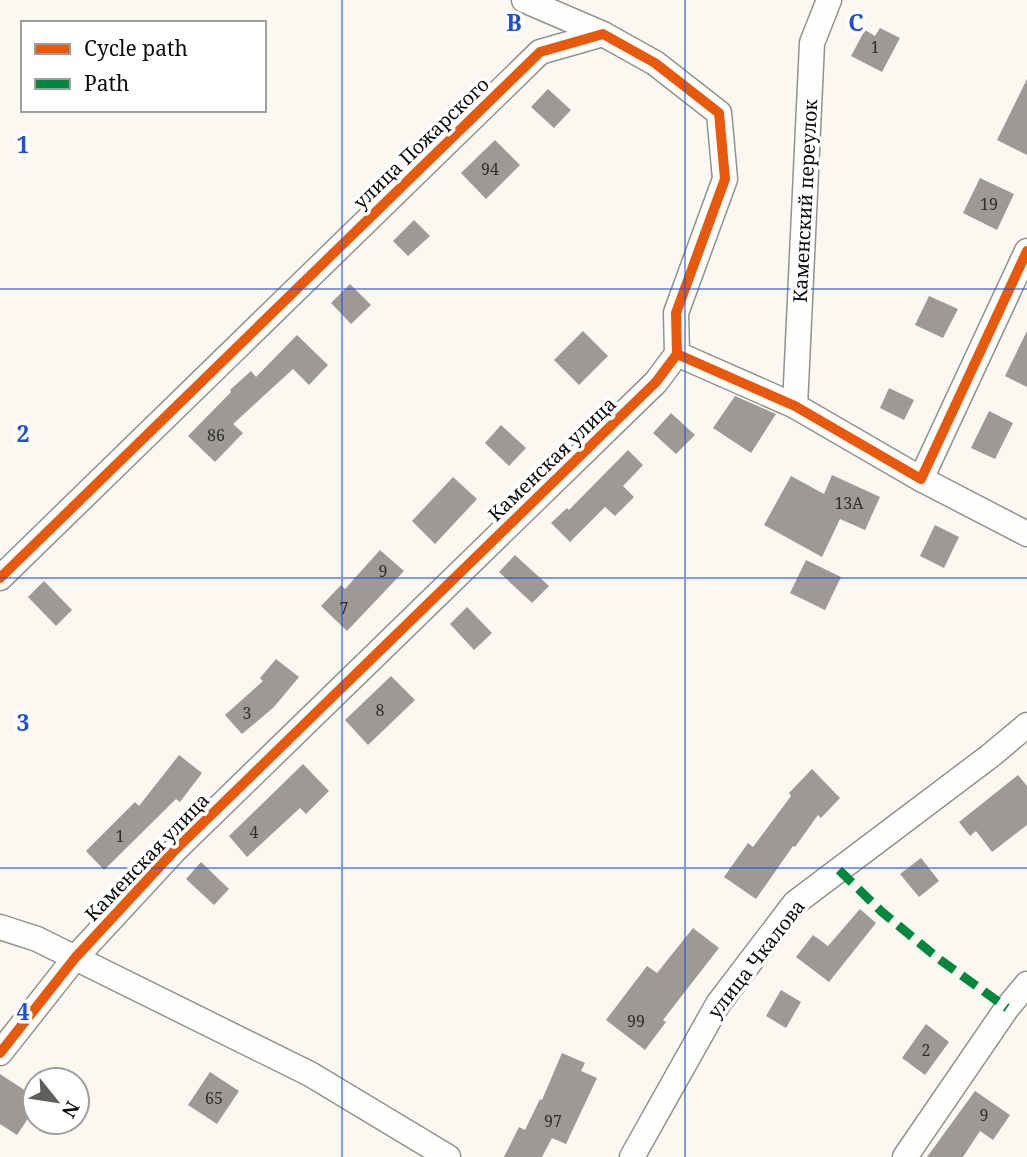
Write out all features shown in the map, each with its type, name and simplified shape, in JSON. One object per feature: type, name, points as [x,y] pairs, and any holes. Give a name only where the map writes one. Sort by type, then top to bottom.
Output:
[{"type":"street","points":[[524,0],[603,34],[655,63],[719,113],[725,179],[676,313],[677,354],[795,406],[921,479],[1027,534]]},
{"type":"street","name":"Каменский переулок","points":[[795,406],[812,43],[829,0]]},
{"type":"street","name":"улица Пожарского","points":[[0,578],[540,52],[603,34]]},
{"type":"street","points":[[921,479],[1027,251]]},
{"type":"street","name":"Каменская улица","points":[[0,1054],[75,958],[174,851],[656,382],[677,354]]},
{"type":"street","name":"улица Чкалова","points":[[632,1157],[718,1004],[795,904],[990,756],[1027,724]]},
{"type":"street","points":[[0,928],[37,939],[310,1074],[448,1157]]},
{"type":"street","points":[[905,1157],[1007,1008],[1027,984]]},
{"type":"building","points":[[880,28],[900,38],[882,72],[851,56],[865,30],[875,36]]},
{"type":"building","points":[[1027,79],[1027,155],[997,140]]},
{"type":"building","points":[[548,89],[571,110],[554,128],[531,107]]},
{"type":"building","points":[[495,140],[520,165],[486,199],[461,173]]},
{"type":"building","points":[[980,178],[1014,194],[997,230],[963,213]]},
{"type":"building","points":[[414,220],[430,236],[408,256],[393,241]]},
{"type":"building","points":[[350,284],[371,305],[351,324],[331,303]]},
{"type":"building","points":[[929,296],[958,309],[943,338],[915,325]]},
{"type":"building","points":[[583,331],[608,356],[579,385],[554,360]]},
{"type":"building","points":[[1027,331],[1027,387],[1005,376]]},
{"type":"building","points":[[297,335],[328,365],[309,385],[293,369],[233,424],[243,433],[215,462],[188,436],[230,390],[251,371],[256,377]]},
{"type":"building","points":[[889,388],[914,400],[904,420],[880,408]]},
{"type":"building","points":[[735,396],[776,414],[751,453],[713,428]]},
{"type":"building","points":[[989,411],[1013,423],[995,459],[971,448]]},
{"type":"building","points":[[671,413],[695,435],[676,454],[653,433]]},
{"type":"building","points":[[501,425],[526,448],[509,466],[485,443]]},
{"type":"building","points":[[628,450],[643,465],[623,486],[634,497],[615,516],[605,507],[570,542],[551,523],[567,508],[569,510]]},
{"type":"building","points":[[832,475],[880,497],[865,530],[840,519],[822,557],[764,525],[791,476],[824,494]]},
{"type":"building","points":[[453,477],[477,499],[435,544],[412,521]]},
{"type":"building","points":[[935,525],[959,537],[944,568],[920,556]]},
{"type":"building","points":[[380,550],[404,571],[347,631],[321,606],[341,585],[345,589]]},
{"type":"building","points":[[515,555],[549,586],[532,603],[499,572]]},
{"type":"building","points":[[806,560],[841,577],[825,610],[790,593]]},
{"type":"building","points":[[44,581],[72,610],[56,626],[28,597]]},
{"type":"building","points":[[467,607],[492,633],[474,650],[450,624]]},
{"type":"building","points":[[276,659],[299,677],[274,707],[242,734],[225,715],[263,681],[260,678]]},
{"type":"building","points":[[391,676],[415,700],[368,745],[345,720]]},
{"type":"building","points":[[179,755],[202,773],[180,802],[176,799],[104,870],[86,851],[135,802],[139,806]]},
{"type":"building","points":[[303,764],[329,791],[306,814],[300,808],[247,857],[229,836]]},
{"type":"building","points":[[812,769],[840,798],[821,818],[818,815],[756,899],[724,877],[748,843],[753,847],[791,796],[789,793]]},
{"type":"building","points":[[1018,775],[1027,786],[1027,825],[992,852],[976,831],[970,836],[959,822]]},
{"type":"building","points":[[921,858],[939,881],[919,897],[900,874]]},
{"type":"building","points":[[201,862],[229,889],[214,905],[186,879]]},
{"type":"building","points":[[860,909],[876,923],[829,982],[796,957],[813,935],[828,946]]},
{"type":"building","points":[[693,928],[719,948],[663,1020],[666,1022],[645,1050],[606,1020],[647,966],[657,973]]},
{"type":"building","points":[[781,990],[801,1002],[786,1028],[766,1016]]},
{"type":"building","points":[[926,1024],[949,1042],[925,1075],[902,1058]]},
{"type":"building","points":[[562,1053],[585,1063],[581,1071],[597,1078],[566,1144],[552,1138],[542,1157],[504,1157],[519,1127],[525,1130],[540,1099],[542,1100]]},
{"type":"building","points":[[210,1072],[239,1091],[217,1124],[188,1105]]},
{"type":"building","points":[[0,1074],[21,1088],[21,1129],[17,1135],[0,1124]]},
{"type":"building","points":[[975,1091],[1010,1115],[993,1140],[980,1131],[963,1157],[927,1157]]},
{"type":"marked path","points":[[839,870],[882,912],[939,959],[1007,1008]]},
{"type":"cycle path","points":[[0,578],[540,52],[603,34],[655,63],[719,113],[725,179],[676,313],[677,354]]},
{"type":"cycle path","points":[[0,1053],[75,958],[174,851],[656,382],[677,354],[795,406],[921,479],[1027,251]]}]
